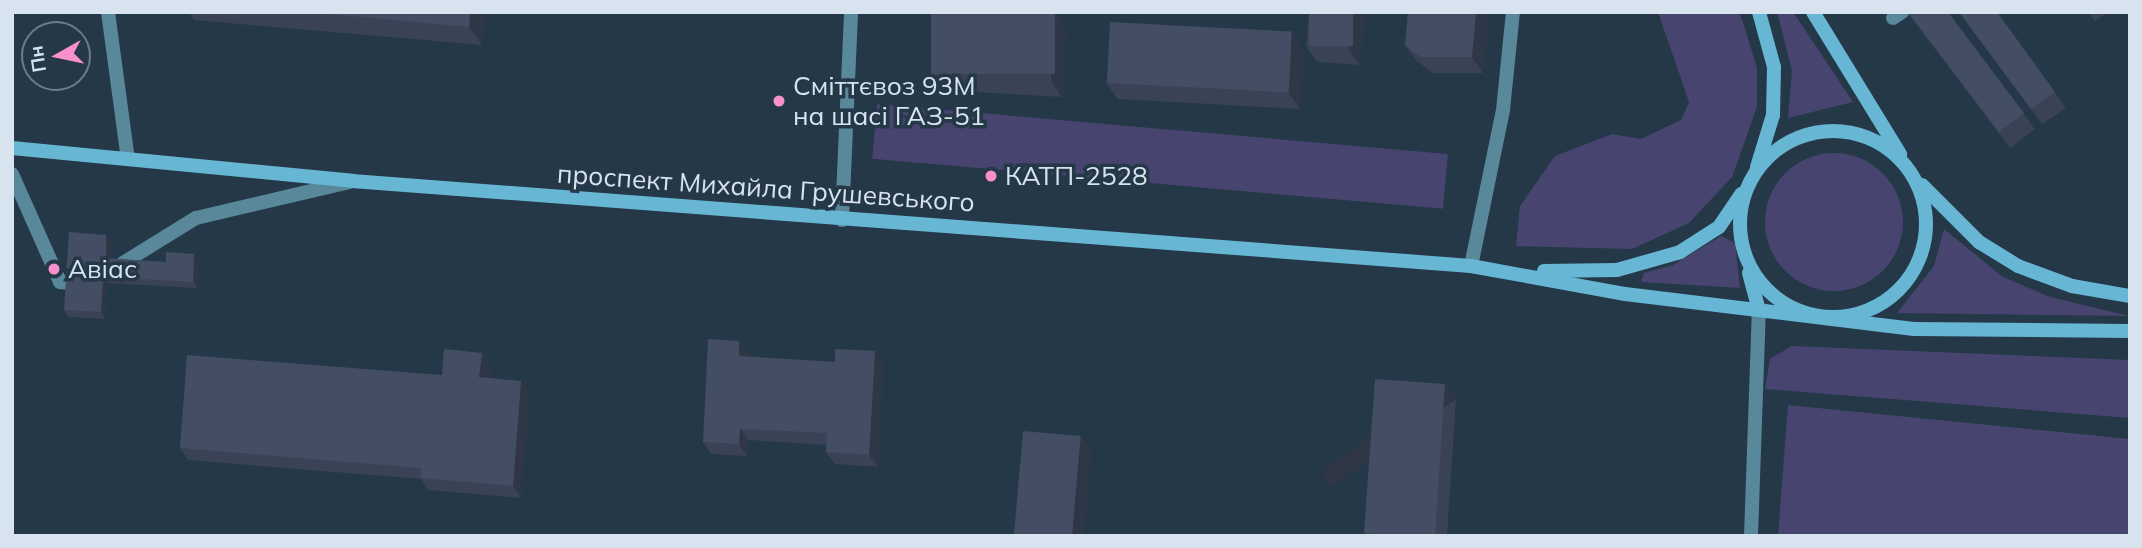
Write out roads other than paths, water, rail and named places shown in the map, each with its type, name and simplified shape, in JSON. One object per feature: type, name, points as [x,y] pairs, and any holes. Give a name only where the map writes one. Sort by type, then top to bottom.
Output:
[{"type":"street","points":[[108,12],[128,159]]},
{"type":"street","points":[[842,220],[851,12]]},
{"type":"street","points":[[1471,266],[1503,110],[1513,12]]},
{"type":"street","points":[[1751,536],[1759,310],[1746,258],[1742,201],[1754,174],[1773,115],[1774,67],[1759,12]]},
{"type":"street","points":[[1746,258],[1775,298],[1822,317],[1853,316],[1882,304],[1916,266],[1927,226],[1923,195],[1813,12]]},
{"type":"street","points":[[1754,174],[1782,147],[1829,131],[1868,138],[1908,167],[1979,242],[2018,266],[2072,286],[2130,296]]},
{"type":"street","name":"проспект Михайла Грушевського","points":[[12,148],[352,181],[1471,266],[1517,271],[1625,294],[1914,329],[2130,331]]},
{"type":"street","points":[[12,174],[60,282],[72,283]]},
{"type":"street","name":"проспект Михайла Грушевського","points":[[1517,271],[1617,270],[1680,252],[1719,227],[1754,174]]},
{"type":"street","points":[[123,263],[195,218],[352,181]]},
{"type":"place","name":"Сміттєвоз 93М на шасі ГАЗ-51","points":[[779,101]]},
{"type":"place","name":"КАТП-2528","points":[[991,176]]},
{"type":"place","name":"Авіас","points":[[54,269]]}]
